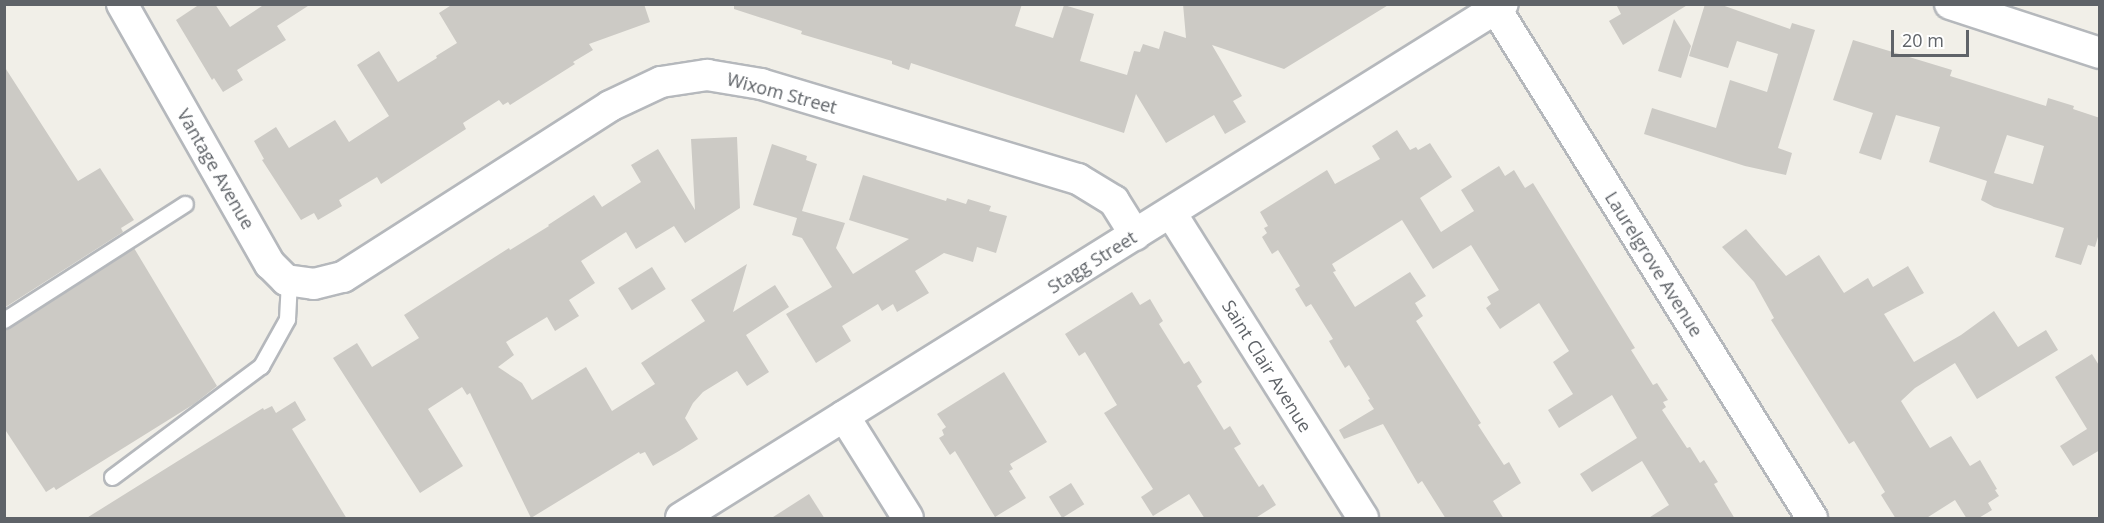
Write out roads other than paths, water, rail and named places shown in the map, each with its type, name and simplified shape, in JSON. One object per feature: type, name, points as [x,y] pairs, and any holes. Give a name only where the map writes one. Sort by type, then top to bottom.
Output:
[{"type":"street","name":"Vantage Avenue","points":[[122,4],[270,264],[289,280]]},
{"type":"street","points":[[1950,4],[2100,52]]},
{"type":"street","name":"Stagg Street","points":[[681,519],[1500,7]]},
{"type":"street","name":"Laurelgrove Avenue","points":[[1500,7],[1812,519]]},
{"type":"street","name":"Wixom Street","points":[[289,280],[314,284],[343,277],[610,106],[661,82],[707,75],[761,84],[1078,179],[1113,201],[1135,235]]},
{"type":"street","name":"Saint Clair Avenue","points":[[1171,213],[1363,519]]},
{"type":"street","points":[[844,416],[908,519]]},
{"type":"lane","points":[[4,320],[185,204]]},
{"type":"lane","points":[[112,477],[261,366],[287,319],[289,280]]}]
